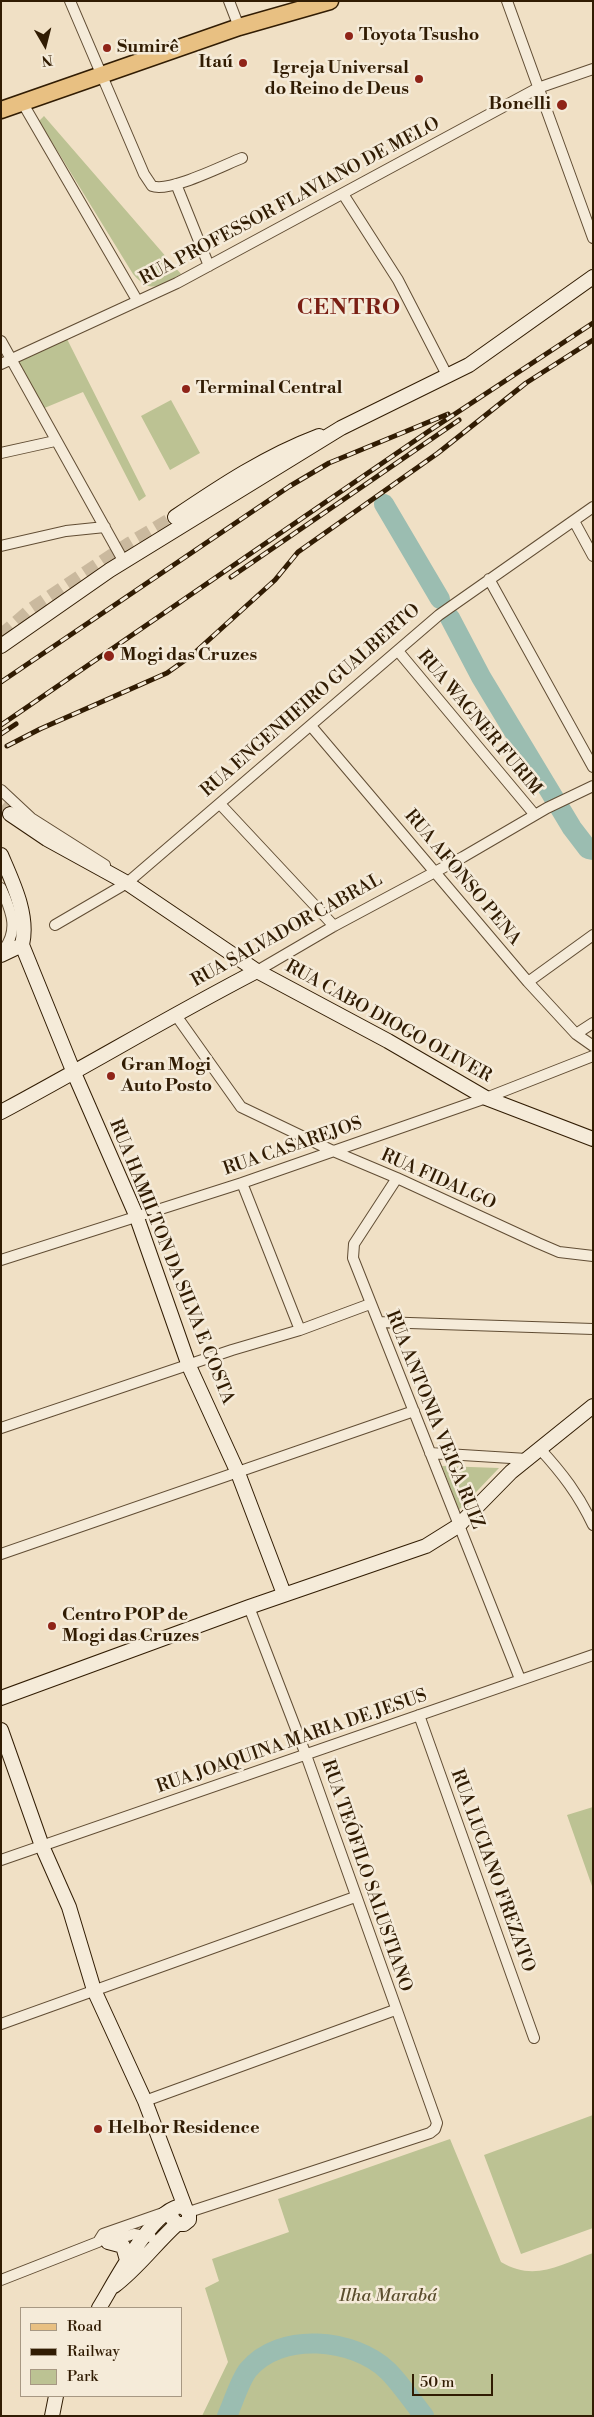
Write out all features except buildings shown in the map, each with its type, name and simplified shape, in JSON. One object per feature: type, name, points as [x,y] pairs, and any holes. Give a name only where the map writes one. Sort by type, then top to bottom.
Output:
[{"type":"main road","points":[[1,110],[239,27],[330,1]]},
{"type":"street","points":[[70,1],[100,76],[144,174],[152,186],[157,188],[176,184],[242,158]]},
{"type":"street","points":[[229,1],[239,27]]},
{"type":"street","points":[[507,1],[593,238]]},
{"type":"street","name":"RUA PROFESSOR FLAVIANO DE MELO","points":[[6,362],[183,280],[538,88],[593,69]]},
{"type":"street","points":[[22,102],[137,300]]},
{"type":"street","points":[[176,184],[205,268]]},
{"type":"street","points":[[343,194],[398,280],[448,377]]},
{"type":"street","points":[[175,517],[274,454],[341,428],[448,377],[483,356],[593,277]]},
{"type":"street","points":[[1,341],[6,362],[55,441],[124,562]]},
{"type":"street","points":[[1,646],[124,562],[341,428]]},
{"type":"street","points":[[1,453],[55,441]]},
{"type":"street","name":"RUA ENGENHEIRO GUALBERTO","points":[[55,925],[124,881],[220,804],[440,615],[593,508]]},
{"type":"street","points":[[574,521],[593,556]]},
{"type":"street","points":[[1,546],[66,531],[105,527]]},
{"type":"street","points":[[489,579],[593,767]]},
{"type":"street","name":"RUA WAGNER FURIM","points":[[398,651],[535,815]]},
{"type":"street","name":"RUA AFONSO PENA","points":[[311,726],[528,982],[576,1034],[593,1046]]},
{"type":"street","name":"RUA SALVADOR CABRAL","points":[[1,1112],[74,1073],[175,1014],[257,972],[334,926],[435,870],[463,857],[547,808],[593,786]]},
{"type":"street","name":"RUA CABO DIOGO OLIVER","points":[[1,790],[31,818],[95,858],[124,881],[257,972],[388,1041],[486,1098],[593,1139]]},
{"type":"street","points":[[220,804],[334,926]]},
{"type":"street","points":[[10,814],[78,857],[124,881]]},
{"type":"street","points":[[1,855],[22,912],[25,931],[22,945],[1,954]]},
{"type":"street","points":[[1,888],[11,910],[14,925],[10,942],[1,954]]},
{"type":"street","points":[[528,982],[593,935]]},
{"type":"street","name":"RUA HAMILTON DA SILVA E COSTA","points":[[22,945],[74,1073],[136,1215],[189,1366],[238,1474],[284,1594]]},
{"type":"street","name":"RUA FIDALGO","points":[[175,1014],[240,1107],[332,1151],[397,1178],[559,1252],[593,1256]]},
{"type":"street","points":[[576,1034],[593,1023]]},
{"type":"street","name":"RUA CASAREJOS","points":[[1,1260],[136,1215],[242,1183],[486,1098],[593,1056]]},
{"type":"street","name":"RUA ANTONIA VEIGA RUIZ","points":[[397,1178],[354,1244],[353,1258],[520,1679]]},
{"type":"street","points":[[242,1183],[300,1330]]},
{"type":"street","points":[[1,1428],[232,1350],[300,1330],[370,1304]]},
{"type":"street","points":[[379,1322],[593,1330]]},
{"type":"street","points":[[1,1698],[284,1594],[426,1546],[458,1526],[527,1459],[593,1406]]},
{"type":"street","points":[[1,1554],[238,1474],[414,1411]]},
{"type":"street","points":[[540,1449],[566,1478],[581,1499],[593,1525]]},
{"type":"street","points":[[430,1453],[527,1459]]},
{"type":"street","name":"RUA TEÓFILO SALUSTIANO","points":[[179,2212],[430,2133],[435,2129],[435,2116],[355,1897],[306,1755],[249,1607]]},
{"type":"street","name":"RUA JOAQUINA MARIA DE JESUS","points":[[1,1860],[593,1655]]},
{"type":"street","name":"RUA LUCIANO FREZATO","points":[[419,1715],[534,2038]]},
{"type":"street","points":[[1,1730],[42,1846],[69,1907],[94,1990],[145,2101],[173,2178],[179,2212]]},
{"type":"street","points":[[1,2024],[355,1897]]},
{"type":"street","points":[[145,2101],[396,2010]]},
{"type":"street","points":[[112,2288],[130,2274],[152,2238],[158,2220],[179,2212]]},
{"type":"street","points":[[103,2242],[103,2234],[179,2212]]},
{"type":"street","points":[[1,2280],[103,2242],[134,2234],[152,2238]]},
{"type":"street","points":[[100,2307],[127,2260],[152,2238]]},
{"type":"street","points":[[103,2242],[123,2246],[127,2260]]},
{"type":"street","points":[[52,2416],[56,2397]]},
{"type":"green space","points":[[44,116],[181,274],[156,286],[145,285],[139,281],[39,121]]},
{"type":"green space","points":[[67,339],[146,496],[139,501],[83,392],[42,409],[18,362]]},
{"type":"green space","points":[[171,400],[200,453],[170,470],[141,416]]},
{"type":"green space","points":[[442,1466],[499,1468],[459,1510]]},
{"type":"green space","points":[[593,1807],[593,1889],[567,1815]]},
{"type":"green space","points":[[593,2115],[593,2228],[521,2254],[484,2155]]},
{"type":"green space","name":"Ilha Marabá","points":[[450,2139],[501,2262],[525,2271],[547,2270],[593,2253],[593,2416],[202,2416],[228,2362],[205,2288],[219,2281],[212,2259],[289,2232],[278,2199]]},
{"type":"waterway","points":[[384,504],[440,599]]},
{"type":"waterway","points":[[450,618],[481,677],[572,828],[588,849],[593,850]]},
{"type":"waterway","points":[[227,2416],[239,2386],[248,2370],[262,2357],[279,2349],[297,2344],[337,2346],[356,2351],[374,2360],[393,2376],[424,2416]]},
{"type":"tunnel","points":[[1,636],[32,609],[129,544],[175,517]]},
{"type":"tunnel","points":[[1,807],[10,814]]},
{"type":"railway","points":[[1,725],[429,431],[593,323]]},
{"type":"railway","points":[[7,746],[40,729],[167,673],[191,656],[275,580],[298,552],[438,453],[526,383],[593,340]]},
{"type":"railway","points":[[1,682],[290,486],[329,463],[448,414]]},
{"type":"railway","points":[[231,577],[459,420]]},
{"type":"railway","points":[[1,734],[16,724]]},
{"type":"place","name":"Toyota Tsusho","points":[[349,36]]},
{"type":"place","name":"Sumirê","points":[[107,48]]},
{"type":"place","name":"Itaú","points":[[243,63]]},
{"type":"place","name":"Igreja Universal do Reino de Deus","points":[[419,79]]},
{"type":"place","name":"Bonelli","points":[[562,105]]},
{"type":"place","name":"Terminal Central","points":[[186,389]]},
{"type":"place","name":"Mogi das Cruzes","points":[[109,656]]},
{"type":"place","name":"Gran Mogi Auto Posto","points":[[111,1076]]},
{"type":"place","name":"Centro POP de Mogi das Cruzes","points":[[52,1626]]},
{"type":"place","name":"Helbor Residence","points":[[98,2129]]},
{"type":"district","name":"CENTRO","points":[[349,309]]}]
